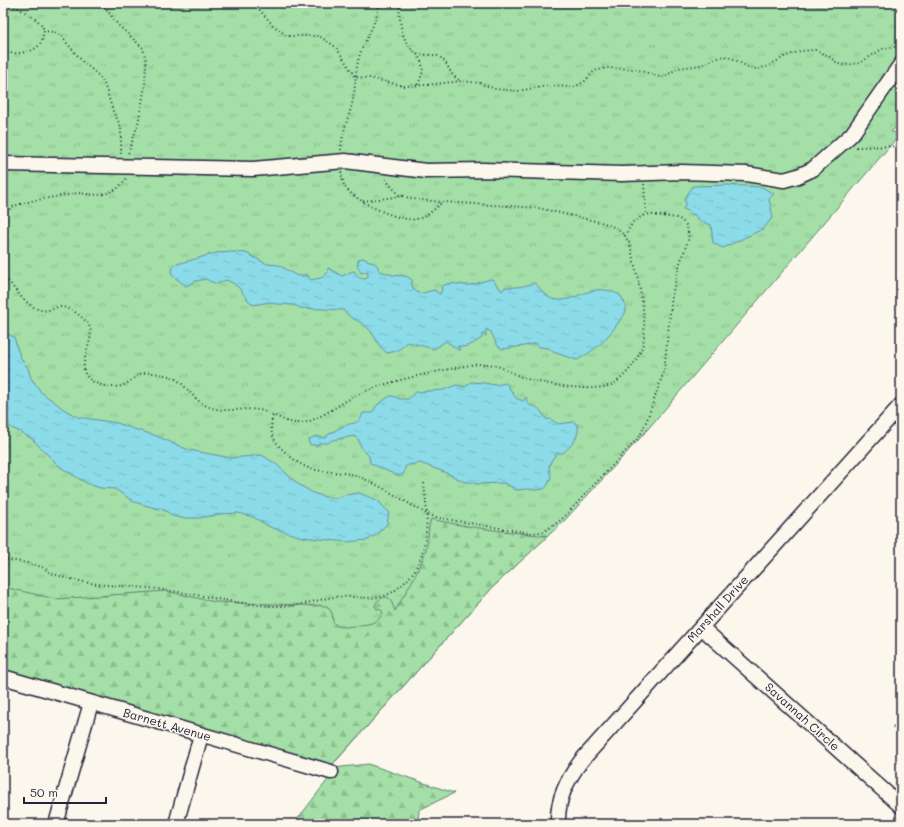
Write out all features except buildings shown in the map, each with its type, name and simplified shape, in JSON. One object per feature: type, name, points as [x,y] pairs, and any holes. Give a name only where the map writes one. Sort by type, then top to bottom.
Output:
[{"type":"street","points":[[3,164],[253,169],[345,161],[426,171],[483,170],[622,174],[681,172],[746,174],[784,180],[798,176],[813,169],[837,148],[856,128],[901,64]]},
{"type":"street","name":"Marshall Drive","points":[[558,824],[558,811],[562,794],[575,769],[901,405]]},
{"type":"street","name":"Savannah Circle","points":[[702,628],[901,806]]},
{"type":"street","name":"Barnett Avenue","points":[[3,677],[331,772]]},
{"type":"street","points":[[56,824],[91,703]]},
{"type":"street","points":[[176,824],[201,735]]},
{"type":"path","points":[[3,53],[19,54],[34,49],[42,40],[44,31],[41,24],[10,3]]},
{"type":"path","points":[[102,3],[118,25],[143,48],[146,60],[145,86],[140,117],[128,153],[127,167]]},
{"type":"path","points":[[255,3],[273,25],[287,36],[319,36],[336,47],[355,78],[370,78],[404,86],[462,81],[480,83],[511,91],[528,90],[546,86],[574,87],[584,82],[590,74],[597,70],[607,68],[634,69],[664,77],[678,68],[702,65],[724,56],[734,59],[749,68],[758,69],[768,66],[788,55],[808,50],[820,52],[839,64],[853,64],[866,60],[882,49],[901,46]]},
{"type":"path","points":[[400,3],[399,18],[403,35],[423,63],[423,69],[417,86]]},
{"type":"path","points":[[3,214],[14,206],[30,201],[78,193],[98,195],[112,192],[126,180],[129,173],[120,155],[121,126],[113,111],[104,83],[97,74],[83,62],[61,36],[54,32],[44,31]]},
{"type":"path","points":[[417,54],[440,56],[450,73],[462,81]]},
{"type":"path","points":[[837,148],[901,146]]},
{"type":"path","points":[[368,164],[389,182],[399,194],[403,196]]},
{"type":"path","points":[[640,174],[645,186],[646,214]]},
{"type":"path","points":[[362,202],[403,196],[442,202]]},
{"type":"path","points":[[3,275],[24,299],[37,308],[43,311],[58,307],[66,308],[88,323],[91,330],[91,336],[85,356],[84,366],[87,376],[94,382],[105,387],[117,387],[127,384],[140,374],[153,373],[182,382],[199,402],[213,409],[259,410],[274,416],[289,422],[299,424],[306,423],[355,396],[377,386],[426,374],[480,364],[494,364],[523,377],[552,384],[597,388],[612,384],[623,375],[635,361],[644,341],[642,307],[630,244],[625,236],[633,222],[646,214],[677,218],[687,226],[689,235],[672,295],[664,371],[640,436],[561,520],[543,532],[522,533],[439,518],[427,514],[369,481],[356,476],[346,473],[312,470],[302,466],[281,449],[274,441],[271,427],[274,416]]},
{"type":"path","points":[[3,559],[42,567],[48,571],[71,579],[98,584],[165,590],[251,604],[296,606],[337,597],[359,599],[387,595],[411,576],[421,557],[426,540],[427,514],[424,482]]},
{"type":"green space","points":[[3,3],[901,3],[901,122],[891,132],[901,133],[641,437],[565,520],[492,588],[336,761],[3,665]]},
{"type":"green space","points":[[431,519],[474,527],[548,536],[492,588],[332,765],[3,670],[3,587],[56,599],[166,591],[215,602],[327,606],[332,613],[333,622],[340,627],[363,625],[375,622],[383,612],[375,606],[378,601],[382,598],[388,597],[395,611],[419,568],[425,553]]},
{"type":"green space","points":[[368,764],[454,793],[419,810],[418,824],[294,824],[329,778],[333,768]]},
{"type":"water","points":[[728,185],[762,187],[774,194],[769,199],[773,217],[763,229],[723,248],[713,243],[711,225],[701,221],[694,214],[692,215],[689,211],[683,209],[686,203],[684,200],[693,186]]},
{"type":"water","points":[[216,253],[246,253],[267,264],[279,265],[297,276],[308,275],[311,280],[325,276],[328,268],[342,276],[353,271],[361,278],[365,279],[368,276],[368,271],[361,273],[357,265],[359,259],[363,258],[376,264],[380,271],[392,275],[408,277],[413,281],[411,283],[413,288],[418,293],[435,290],[440,294],[442,289],[441,287],[448,284],[470,285],[492,279],[502,291],[505,287],[517,287],[535,283],[546,295],[556,300],[567,299],[590,291],[605,290],[620,295],[625,303],[626,310],[623,317],[605,339],[595,349],[577,360],[553,352],[549,348],[539,347],[536,343],[502,349],[497,345],[491,332],[486,329],[486,336],[482,334],[482,338],[471,345],[465,347],[458,346],[460,351],[446,341],[434,349],[408,342],[397,351],[387,353],[381,348],[368,328],[343,310],[300,308],[295,305],[276,304],[270,302],[253,305],[238,287],[225,280],[220,283],[216,283],[206,279],[196,281],[186,286],[171,273],[174,265]]},
{"type":"water","points":[[3,332],[14,337],[20,357],[28,368],[31,378],[41,392],[65,410],[78,417],[117,423],[154,435],[189,450],[232,458],[262,455],[276,464],[298,484],[313,493],[329,498],[337,498],[359,493],[377,500],[389,512],[387,524],[377,534],[368,540],[347,542],[302,537],[272,528],[253,517],[238,513],[199,518],[181,518],[172,516],[166,511],[134,502],[115,489],[100,488],[86,483],[60,467],[31,438],[8,426],[3,427]]},
{"type":"water","points":[[471,382],[495,385],[506,383],[516,398],[523,401],[526,397],[528,404],[538,408],[546,419],[550,419],[558,424],[574,422],[578,425],[577,437],[572,444],[563,453],[557,453],[551,461],[549,468],[551,478],[544,489],[516,490],[505,483],[476,484],[464,482],[447,473],[420,463],[408,465],[405,467],[402,475],[396,475],[370,463],[369,456],[362,449],[358,439],[354,436],[332,440],[328,443],[319,443],[318,445],[310,445],[308,440],[316,436],[325,438],[341,427],[360,420],[363,413],[372,413],[377,405],[390,396],[400,399],[408,399],[416,392],[443,390],[456,385],[465,387]]},
{"type":"waterway","points":[[894,727],[901,726]]}]
